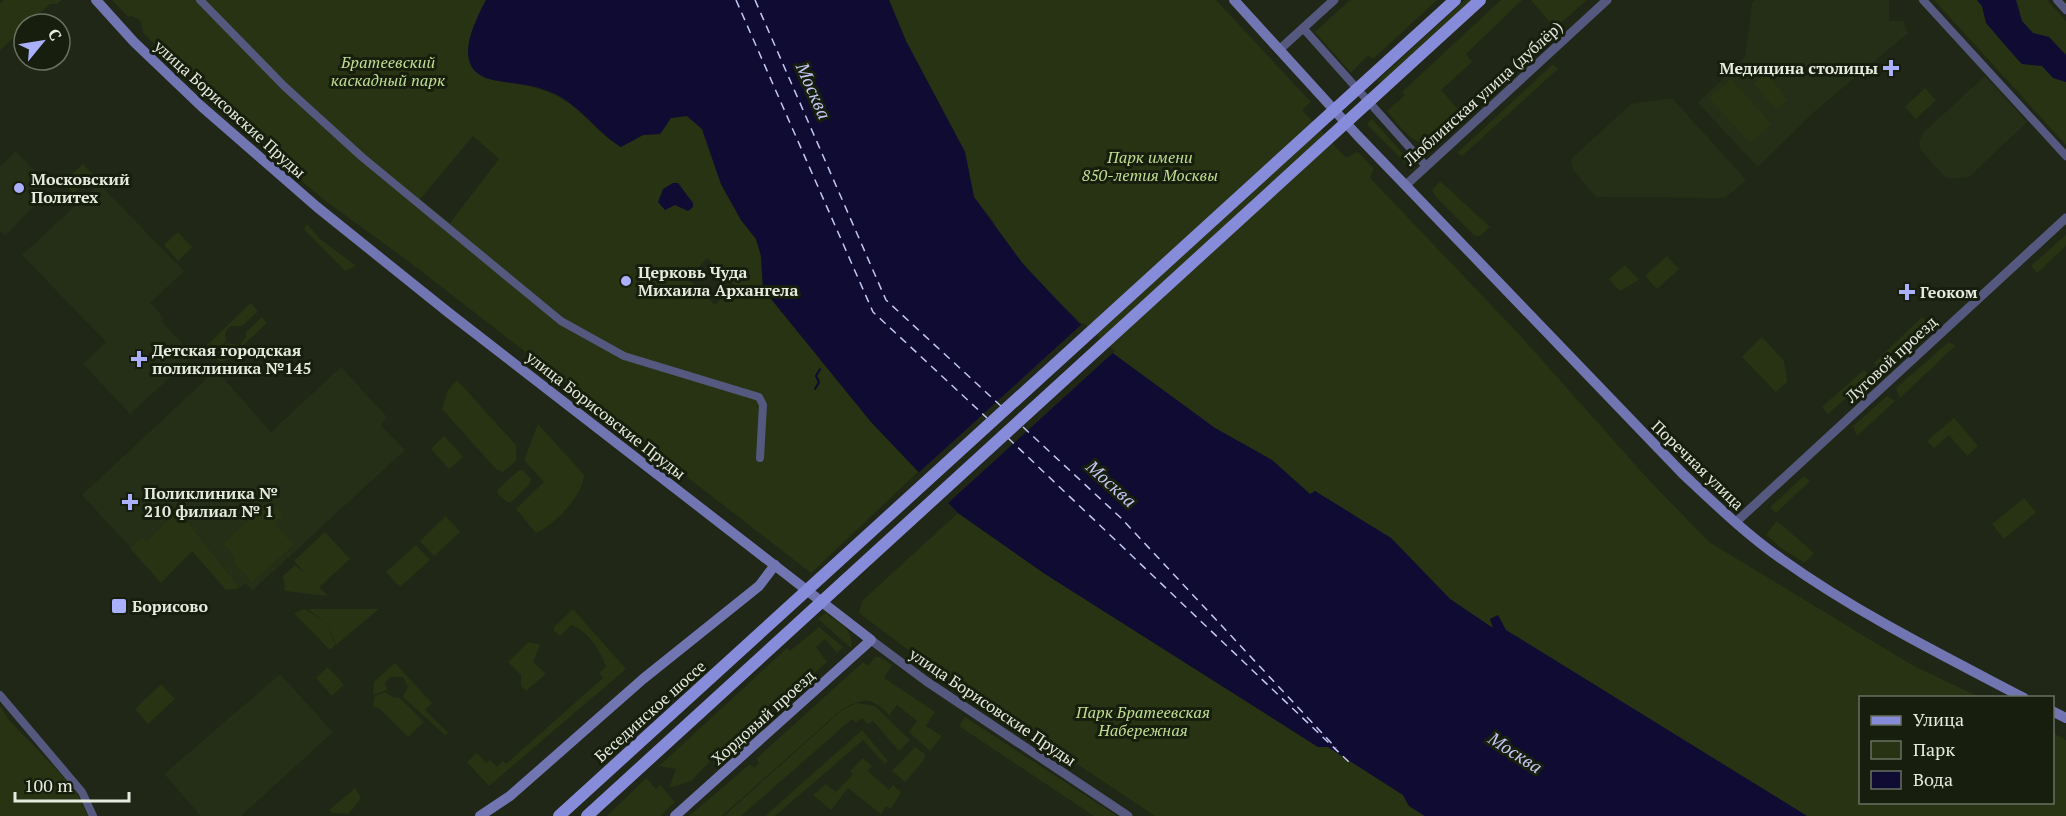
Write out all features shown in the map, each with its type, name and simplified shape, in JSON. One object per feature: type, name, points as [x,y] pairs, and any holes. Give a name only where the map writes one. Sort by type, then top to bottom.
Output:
[{"type":"main road","name":"улица Борисовские Пруды","points":[[96,0],[134,42],[201,106],[317,207],[449,313],[871,640]]},
{"type":"main road","name":"Поречная улица","points":[[1234,0],[1677,468],[1736,522],[1782,560],[1885,625],[2020,696]]},
{"type":"main road","name":"Бесединское шоссе","points":[[559,816],[1455,0]]},
{"type":"main road","name":"Бесединское шоссе","points":[[587,816],[1384,91],[1480,0]]},
{"type":"main road","points":[[480,816],[510,796],[643,679],[759,586],[775,565]]},
{"type":"main road","name":"Хордовый проезд","points":[[675,816],[871,640]]},
{"type":"main road","points":[[500,816],[510,796]]},
{"type":"street","points":[[200,0],[284,86],[362,157],[561,321],[624,356],[759,397],[763,405],[760,458]]},
{"type":"street","points":[[1279,50],[1334,0]]},
{"type":"street","name":"Люблинская улица (дублёр)","points":[[1407,184],[1607,0]]},
{"type":"street","points":[[1923,0],[2066,156]]},
{"type":"street","points":[[2057,0],[2066,10]]},
{"type":"street","points":[[1303,28],[1425,166]]},
{"type":"street","name":"Луговой проезд","points":[[1736,522],[2066,218]]},
{"type":"street","name":"улица Борисовские Пруды","points":[[871,640],[926,681],[1128,816]]},
{"type":"street","points":[[0,695],[82,792],[93,816]]},
{"type":"shaded area","points":[[1755,0],[1889,0],[1889,21],[1903,21],[1908,33],[1813,113],[1758,167],[1698,103],[1745,57],[1752,3]]},
{"type":"shaded area","points":[[1985,76],[2027,122],[1969,177],[1951,179],[1945,177],[1921,150],[1919,142],[1923,133]]},
{"type":"shaded area","points":[[1672,98],[1746,180],[1725,198],[1596,197],[1573,170],[1571,159],[1631,104]]},
{"type":"shaded area","name":"Московский Политех","points":[[16,151],[44,182],[32,195],[38,202],[5,236],[0,231],[0,166]]},
{"type":"shaded area","points":[[99,184],[184,271],[150,303],[164,318],[161,321],[185,347],[188,346],[195,354],[130,414],[83,364],[106,342],[22,255]]},
{"type":"shaded area","points":[[341,367],[387,417],[381,425],[405,450],[252,591],[246,583],[240,588],[175,506],[171,517],[147,541],[142,538],[131,548],[82,495],[216,370],[271,432]]},
{"type":"shaded area","points":[[280,674],[333,732],[241,816],[201,816],[164,774]]},
{"type":"green space","points":[[4,0],[61,0],[57,4],[50,4],[41,12],[12,12],[12,39],[0,50],[0,3]]},
{"type":"green space","name":"Братеевский каскадный парк","points":[[112,0],[486,0],[478,15],[493,80],[533,87],[561,98],[620,147],[643,135],[660,134],[671,118],[687,116],[702,129],[721,184],[741,220],[756,239],[761,256],[763,289],[871,422],[918,472],[811,573],[408,261],[327,202],[259,146],[144,34],[140,20],[132,16],[128,17]],"holes":[[[473,136],[499,159],[450,223],[420,199]],[[707,258],[735,285],[715,305],[688,279]]]},
{"type":"green space","name":"Парк имени 850-летия Москвы","points":[[889,0],[1216,0],[1311,102],[1302,110],[1346,158],[1358,152],[1374,169],[1370,178],[1516,331],[1648,479],[1709,542],[1912,665],[1977,696],[1859,696],[1859,804],[2054,804],[2054,734],[2066,740],[2066,816],[1807,816],[1505,630],[1498,615],[1493,629],[1450,599],[1391,538],[1310,494],[1272,460],[1178,404],[1114,354],[1048,292],[998,234],[993,221],[974,197],[965,152],[906,41]]},
{"type":"green space","points":[[1350,0],[1437,0],[1373,59],[1368,55],[1351,73],[1315,32]]},
{"type":"green space","points":[[1465,0],[1472,0],[1381,83],[1377,81]]},
{"type":"green space","points":[[1501,0],[1522,0],[1466,54],[1472,62],[1441,90],[1462,114],[1440,134],[1444,140],[1426,144],[1411,138],[1387,111],[1405,95],[1402,92]]},
{"type":"green space","points":[[1531,0],[1587,0],[1555,28]]},
{"type":"green space","points":[[1934,0],[2047,0],[2066,21],[2066,145]]},
{"type":"green space","points":[[1553,64],[1558,69],[1462,156],[1457,153]]},
{"type":"green space","points":[[1767,73],[1788,100],[1776,110],[1754,84]]},
{"type":"green space","points":[[1731,79],[1772,124],[1750,143],[1709,98]]},
{"type":"green space","points":[[1925,88],[1936,100],[1916,119],[1905,107]]},
{"type":"green space","points":[[1372,119],[1407,158],[1405,163],[1367,124]]},
{"type":"green space","points":[[83,164],[93,175],[73,193],[63,183]]},
{"type":"green space","points":[[1440,181],[1490,227],[1480,236],[1475,236],[1435,196],[1432,190]]},
{"type":"green space","points":[[307,224],[320,239],[356,266],[345,271],[304,229]]},
{"type":"green space","points":[[178,232],[192,247],[178,261],[164,245]]},
{"type":"green space","points":[[2066,235],[2066,246],[2037,273],[2031,266]]},
{"type":"green space","points":[[1667,256],[1679,269],[1657,289],[1645,276]]},
{"type":"green space","points":[[1625,265],[1639,280],[1620,291],[1609,279]]},
{"type":"green space","points":[[251,303],[258,311],[242,326],[230,326],[225,333],[226,341],[212,354],[206,346]]},
{"type":"green space","points":[[262,317],[267,323],[227,360],[220,362],[214,356],[227,343],[240,345],[246,337],[246,332]]},
{"type":"green space","points":[[1922,317],[1927,322],[1878,368],[1874,363]]},
{"type":"green space","points":[[1762,337],[1784,361],[1787,382],[1776,392],[1742,357]]},
{"type":"green space","points":[[1949,342],[1955,346],[1900,398],[1896,388]]},
{"type":"green space","points":[[1864,370],[1870,377],[1828,414],[1822,407]]},
{"type":"green space","points":[[457,380],[516,445],[516,461],[503,472],[496,469],[442,409],[448,390]]},
{"type":"green space","points":[[1887,396],[1895,401],[1857,436],[1853,426]]},
{"type":"green space","points":[[1954,418],[1978,446],[1967,456],[1949,435],[1934,448],[1927,441]]},
{"type":"green space","points":[[538,424],[584,475],[579,491],[567,509],[551,524],[536,533],[516,509],[544,482],[524,460]]},
{"type":"green space","points":[[444,436],[463,457],[449,469],[431,449]]},
{"type":"green space","points":[[522,470],[531,479],[530,484],[511,502],[507,502],[498,494],[498,489]]},
{"type":"green space","points":[[1804,476],[1810,481],[1776,513],[1770,507]]},
{"type":"green space","points":[[2024,498],[2036,512],[2004,539],[1992,524]]},
{"type":"green space","points":[[270,500],[283,515],[274,523],[294,545],[252,582],[233,562],[236,558],[223,544]]},
{"type":"green space","points":[[175,506],[240,588],[226,590],[192,551],[161,583],[130,548],[142,538],[147,541],[171,517],[168,512]]},
{"type":"green space","name":"Парк Братеевская Набережная","points":[[958,513],[1091,603],[1318,747],[1328,747],[1403,795],[1409,806],[1425,816],[1155,816],[927,664],[859,613],[862,601]]},
{"type":"green space","points":[[446,516],[460,532],[434,556],[420,541]]},
{"type":"green space","points":[[1777,521],[1814,553],[1805,563],[1781,548],[1766,535]]},
{"type":"green space","points":[[325,532],[350,559],[319,587],[328,596],[285,591],[283,576],[295,565],[306,574],[294,561]]},
{"type":"green space","points":[[416,545],[430,560],[400,587],[386,572]]},
{"type":"green space","points":[[305,609],[325,622],[308,609],[379,609],[336,645],[327,624],[335,645],[330,650],[294,613]]},
{"type":"green space","points":[[573,609],[626,669],[489,786],[467,762],[477,753],[486,763],[490,760],[497,767],[503,761],[506,764],[603,678],[599,673],[606,667],[601,654],[583,631],[571,625],[560,636],[554,631],[554,627]]},
{"type":"green space","points":[[825,613],[848,631],[852,642],[851,648],[818,619]]},
{"type":"green space","points":[[819,627],[843,647],[837,653],[825,639],[816,647],[827,662],[745,736],[717,754],[691,781],[669,788],[676,769],[659,766],[787,648],[790,651]]},
{"type":"green space","points":[[529,642],[540,645],[533,662],[546,674],[526,691],[521,686],[521,675],[508,662]]},
{"type":"green space","points":[[875,657],[880,657],[892,665],[884,678],[935,712],[926,726],[942,736],[930,751],[909,732],[917,721],[897,705],[889,715],[872,702],[861,701],[841,710],[722,816],[689,816],[750,764],[754,768],[759,763],[756,759],[863,662],[868,666]]},
{"type":"green space","points":[[395,663],[432,703],[425,710],[448,733],[445,735],[403,697],[408,687],[403,677],[390,677],[385,683],[387,690],[373,695],[374,682]]},
{"type":"green space","points":[[328,667],[344,685],[332,696],[316,678]]},
{"type":"green space","points":[[161,684],[175,699],[148,724],[135,709]]},
{"type":"green space","points":[[385,692],[392,697],[400,698],[424,722],[408,737],[379,708],[373,707],[375,696]]},
{"type":"green space","points":[[857,703],[875,706],[910,740],[899,751],[873,721],[868,724],[862,718],[856,723],[852,719],[741,816],[724,816],[842,710]]},
{"type":"green space","points":[[0,705],[8,719],[74,788],[88,816],[0,816]]},
{"type":"green space","points":[[965,717],[1117,816],[1094,816],[959,726]]},
{"type":"green space","points":[[862,730],[888,761],[885,764],[863,740],[775,816],[765,816]]},
{"type":"green space","points":[[915,747],[925,754],[924,760],[905,782],[892,771]]},
{"type":"green space","points":[[863,758],[872,766],[868,771],[889,790],[893,785],[901,792],[891,809],[886,806],[881,814],[848,788],[831,810],[813,795],[826,784],[836,792],[853,774],[850,771]]},
{"type":"green space","points":[[646,778],[656,789],[660,785],[675,802],[660,816],[607,816]]},
{"type":"green space","points":[[355,788],[361,798],[349,814],[332,813],[329,810]]},
{"type":"water","name":"Москва","points":[[486,0],[889,0],[906,41],[965,152],[974,197],[1023,264],[1077,321],[1114,354],[1215,428],[1272,460],[1310,494],[1315,491],[1391,538],[1450,599],[1493,628],[1490,619],[1498,615],[1506,630],[1807,816],[1425,816],[1409,806],[1403,795],[1328,747],[1318,747],[1045,574],[958,513],[871,422],[763,289],[761,256],[756,239],[741,220],[721,184],[702,129],[687,116],[671,118],[660,134],[643,135],[621,147],[577,109],[558,96],[535,87],[493,80],[480,75],[472,67],[468,57],[471,34]]},
{"type":"water","points":[[1977,0],[2016,0],[2022,21],[2033,33],[2049,37],[2066,55],[2066,82],[2053,78],[2042,66],[2022,64],[1986,23],[1982,6]]},
{"type":"water","points":[[673,183],[678,183],[693,203],[693,207],[688,211],[675,205],[665,210],[658,202],[663,189]]},
{"type":"pier","points":[[1083,323],[1115,351],[946,505],[916,475]]},
{"type":"waterway","points":[[815,389],[819,382],[816,376],[820,369]]},
{"type":"ferry route","points":[[736,0],[873,312],[987,418]]},
{"type":"ferry route","points":[[755,0],[886,300],[1002,407]]},
{"type":"ferry route","points":[[1023,427],[1121,518],[1336,748]]},
{"type":"ferry route","points":[[1008,438],[1349,762]]},
{"type":"place","name":"Медицина столицы","points":[[1891,68]]},
{"type":"place","name":"Московский Политех","points":[[19,188]]},
{"type":"place","name":"Церковь Чуда Михаила Архангела","points":[[626,281]]},
{"type":"place","name":"Геоком","points":[[1907,292]]},
{"type":"place","name":"Детская городская поликлиника №145","points":[[139,359]]},
{"type":"place","name":"Поликлиника № 210 филиал № 1","points":[[130,502]]},
{"type":"place","name":"Борисово","points":[[119,606]]}]
